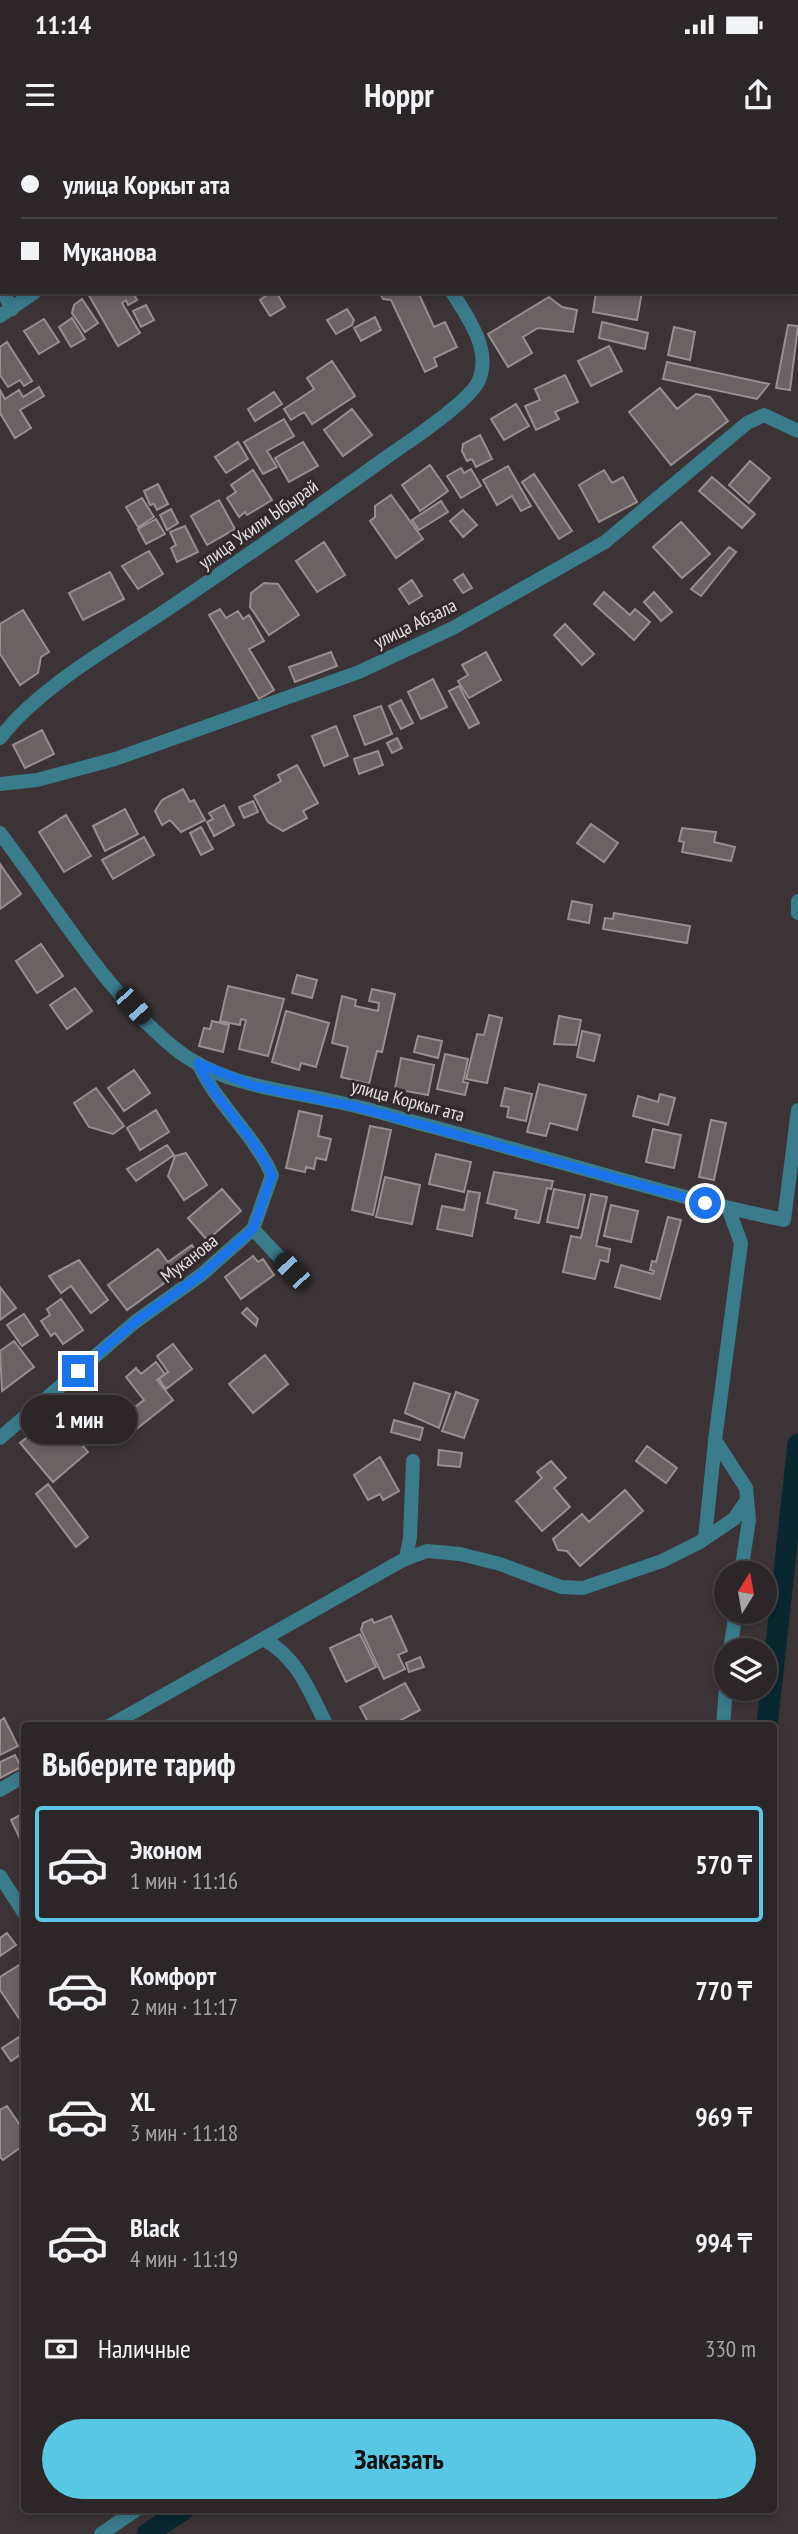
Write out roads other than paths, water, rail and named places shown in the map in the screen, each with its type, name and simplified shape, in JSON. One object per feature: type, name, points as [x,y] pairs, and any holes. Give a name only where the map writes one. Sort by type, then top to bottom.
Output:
[{"type":"street","points":[[2,294],[6,313],[32,294]]},
{"type":"street","name":"улица Укили Ыбырай","points":[[0,738],[18,715],[38,700],[272,540],[429,427],[470,392],[479,380],[482,359],[480,344],[453,294]]},
{"type":"street","name":"улица Абзала","points":[[0,784],[37,780],[116,760],[359,671],[453,628],[605,542],[747,423],[764,415],[798,431]]},
{"type":"street","name":"улица Коркыт ата","points":[[0,833],[84,951],[149,1024],[174,1048],[198,1063],[254,1086],[337,1102],[504,1145],[682,1198],[784,1220],[798,1110]]},
{"type":"street","points":[[798,901],[798,913]]},
{"type":"street","name":"Муканова","points":[[0,1438],[135,1322],[201,1275],[253,1229],[272,1175],[264,1158],[205,1079],[198,1063]]},
{"type":"street","points":[[705,1538],[741,1243],[728,1208]]},
{"type":"street","points":[[253,1229],[292,1271]]},
{"type":"street","points":[[715,1440],[746,1488],[749,1520],[743,1561]]},
{"type":"street","points":[[406,1559],[410,1537],[413,1461]]},
{"type":"street","points":[[116,1722],[406,1559],[427,1550],[500,1564],[561,1587],[583,1588],[662,1561],[705,1538],[734,1520],[747,1500]]},
{"type":"street","points":[[265,1640],[282,1649],[296,1665],[325,1722]]},
{"type":"street","points":[[723,1722],[725,1701]]},
{"type":"street","points":[[0,1790],[21,1778]]},
{"type":"street","points":[[0,1876],[21,1908]]},
{"type":"street","points":[[101,2534],[132,2513]]},
{"type":"waterway","points":[[767,1722],[798,1444]]},
{"type":"waterway","points":[[147,2534],[178,2513]]}]
